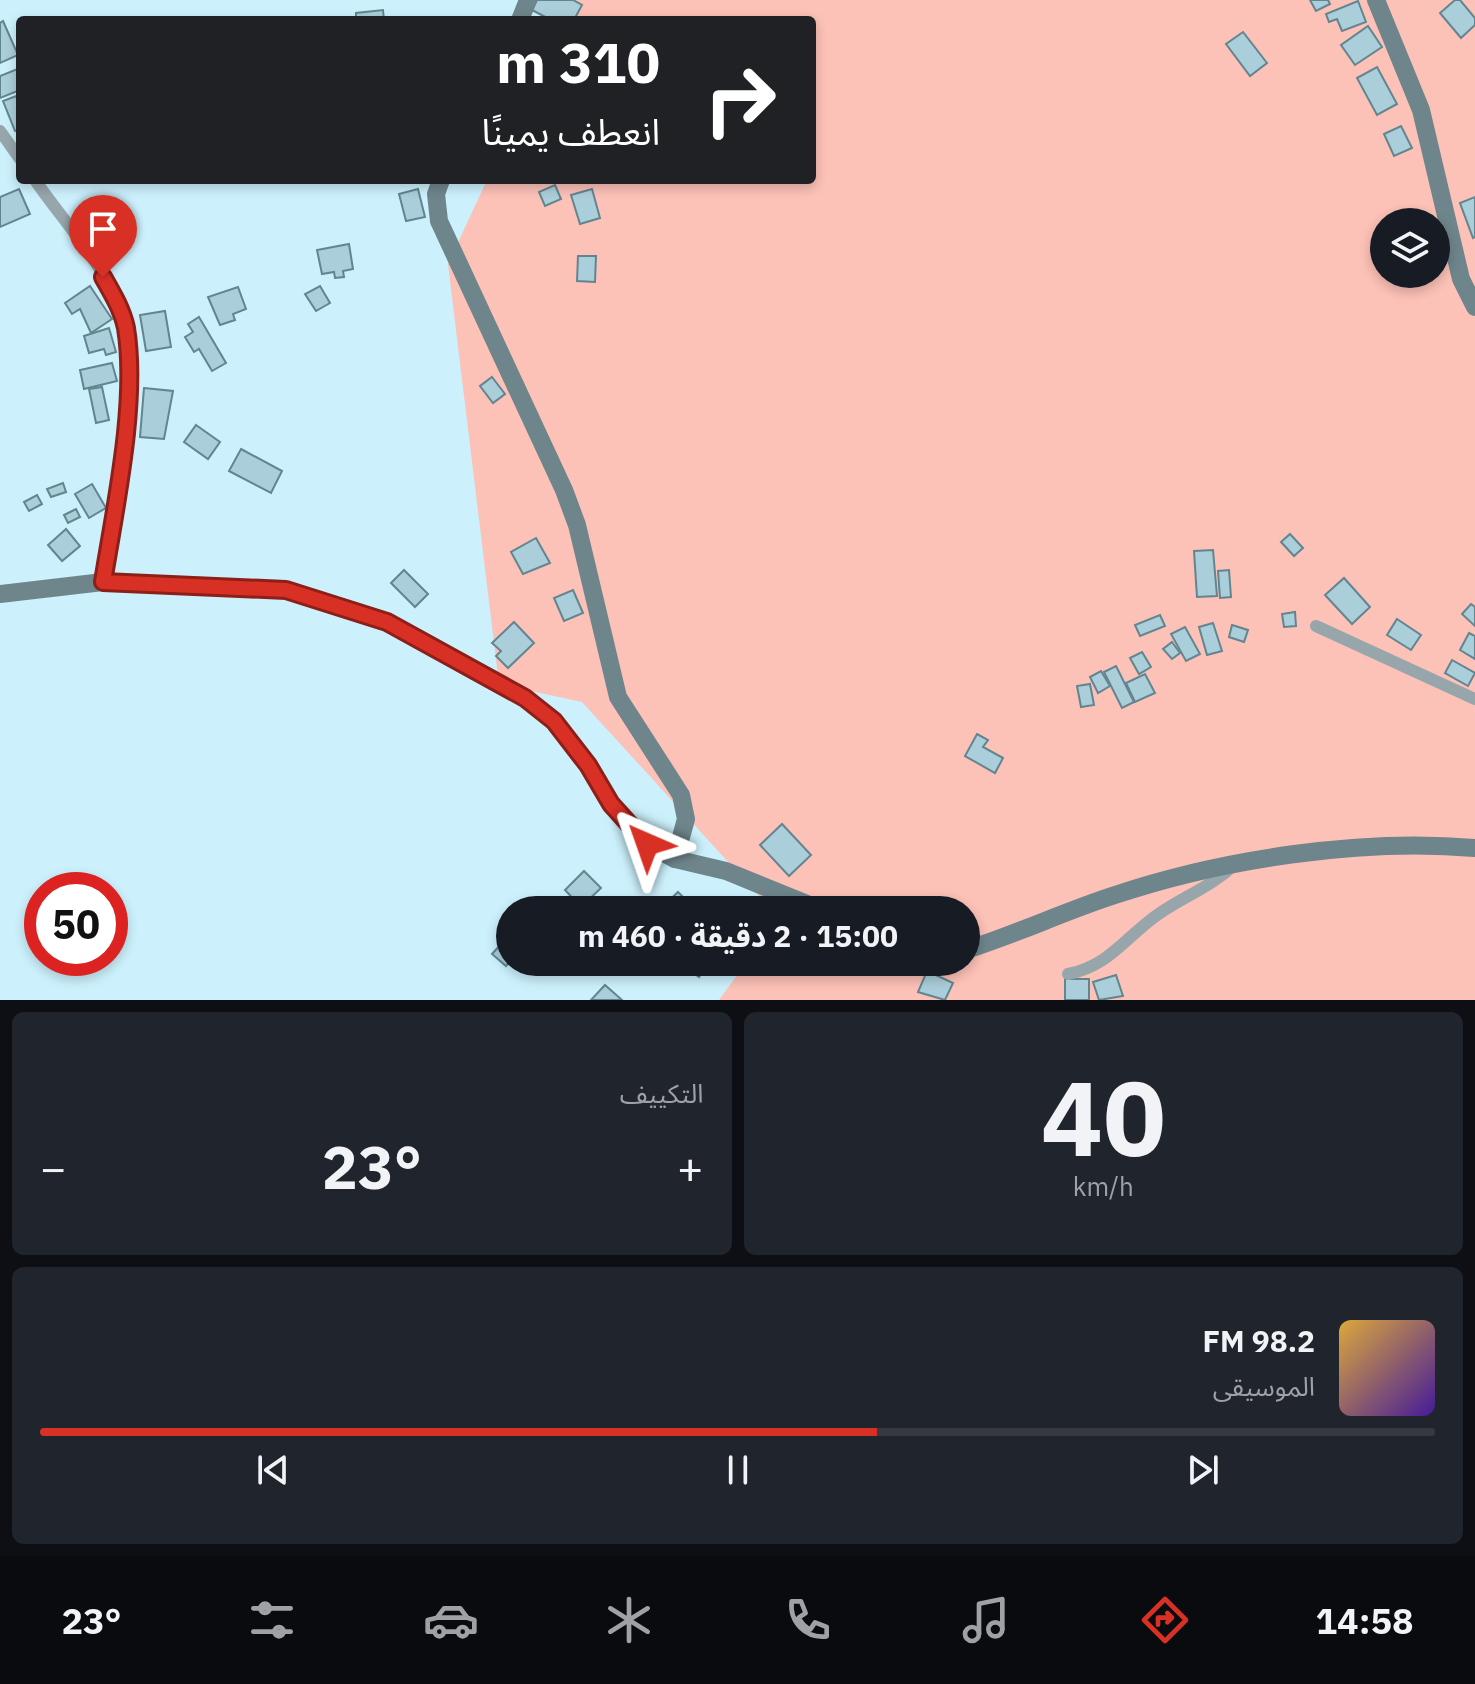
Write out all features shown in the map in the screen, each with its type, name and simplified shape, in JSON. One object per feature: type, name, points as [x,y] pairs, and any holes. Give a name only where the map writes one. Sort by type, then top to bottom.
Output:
[{"type":"main road","points":[[1376,0],[1421,110],[1461,279],[1475,307]]},
{"type":"main road","points":[[440,184],[436,194],[439,221],[564,490],[577,525],[618,697],[681,795],[686,819],[675,859]]},
{"type":"main road","points":[[0,594],[103,582],[286,590],[387,622],[525,698],[554,721],[622,818],[647,844],[675,859],[726,871],[788,896]]},
{"type":"main road","points":[[980,945],[1115,894],[1235,864],[1380,846],[1475,848]]},
{"type":"street","points":[[0,131],[16,153]]},
{"type":"street","points":[[38,184],[103,277],[119,305],[126,329],[127,398],[103,582]]},
{"type":"street","points":[[1316,626],[1475,699]]},
{"type":"street","points":[[1068,974],[1111,956],[1159,914],[1207,888],[1235,864]]},
{"type":"shaded area","points":[[569,0],[1475,0],[1475,1000],[719,1000],[737,976],[980,976],[980,896],[759,896],[582,702],[499,684],[448,264],[485,184],[816,184],[816,16],[562,16]]},
{"type":"building","points":[[537,0],[573,0],[582,5],[576,16],[543,16],[532,10]]},
{"type":"building","points":[[1310,0],[1328,0],[1330,4],[1316,11]]},
{"type":"building","points":[[1455,0],[1460,0],[1475,18],[1475,25],[1461,38],[1440,13]]},
{"type":"building","points":[[1358,1],[1366,22],[1342,31],[1337,19],[1329,22],[1326,14]]},
{"type":"building","points":[[383,10],[384,16],[356,16],[356,13]]},
{"type":"building","points":[[3,21],[16,56],[0,63],[0,23]]},
{"type":"building","points":[[1368,26],[1382,47],[1355,65],[1341,45]]},
{"type":"building","points":[[1243,32],[1267,63],[1250,76],[1226,44]]},
{"type":"building","points":[[1377,67],[1397,104],[1377,115],[1357,78]]},
{"type":"building","points":[[16,70],[16,92],[0,98],[0,76]]},
{"type":"building","points":[[16,96],[16,131],[15,131],[3,101]]},
{"type":"building","points":[[1401,126],[1412,148],[1394,156],[1384,134]]},
{"type":"building","points":[[555,185],[561,199],[545,206],[539,192]]},
{"type":"building","points":[[19,189],[30,214],[0,227],[0,197]]},
{"type":"building","points":[[418,189],[425,217],[406,221],[399,194]]},
{"type":"building","points":[[592,189],[600,218],[580,224],[571,195]]},
{"type":"building","points":[[1475,197],[1475,237],[1473,238],[1460,203]]},
{"type":"building","points":[[349,244],[353,269],[343,271],[344,277],[335,278],[334,272],[322,274],[317,250]]},
{"type":"building","points":[[578,256],[596,256],[595,282],[577,281]]},
{"type":"building","points":[[90,286],[112,319],[91,333],[80,309],[72,314],[65,303]]},
{"type":"building","points":[[320,286],[330,303],[316,311],[305,294]]},
{"type":"building","points":[[238,287],[246,309],[233,314],[235,320],[220,325],[208,297]]},
{"type":"building","points":[[165,311],[171,347],[146,351],[140,315]]},
{"type":"building","points":[[199,317],[226,363],[212,371],[199,349],[194,352],[185,337],[193,332],[188,324]]},
{"type":"building","points":[[109,328],[116,352],[106,355],[104,349],[89,353],[84,336]]},
{"type":"building","points":[[112,363],[117,381],[84,389],[80,370]]},
{"type":"building","points":[[492,377],[505,394],[493,403],[480,386]]},
{"type":"building","points":[[102,387],[109,420],[96,423],[89,389]]},
{"type":"building","points":[[144,388],[173,391],[164,439],[140,437]]},
{"type":"building","points":[[196,425],[220,442],[208,459],[184,442]]},
{"type":"building","points":[[241,449],[282,471],[271,493],[229,471]]},
{"type":"building","points":[[63,483],[66,492],[51,497],[47,489]]},
{"type":"building","points":[[92,484],[106,508],[89,518],[75,494]]},
{"type":"building","points":[[37,495],[42,504],[29,511],[24,502]]},
{"type":"building","points":[[76,509],[80,517],[68,523],[64,515]]},
{"type":"building","points":[[66,529],[80,546],[62,561],[48,545]]},
{"type":"building","points":[[1290,534],[1303,548],[1294,556],[1281,542]]},
{"type":"building","points":[[536,538],[550,563],[523,574],[511,552]]},
{"type":"building","points":[[1213,550],[1217,596],[1197,597],[1194,551]]},
{"type":"building","points":[[404,570],[428,594],[415,607],[391,583]]},
{"type":"building","points":[[1229,570],[1231,597],[1220,598],[1218,571]]},
{"type":"building","points":[[1344,578],[1370,607],[1352,624],[1325,595]]},
{"type":"building","points":[[573,590],[583,613],[564,621],[554,598]]},
{"type":"building","points":[[1471,604],[1475,607],[1475,626],[1462,614]]},
{"type":"building","points":[[1295,612],[1296,626],[1284,627],[1282,614]]},
{"type":"building","points":[[1160,615],[1165,626],[1140,636],[1135,625]]},
{"type":"building","points":[[1397,619],[1421,635],[1411,650],[1387,635]]},
{"type":"building","points":[[514,622],[534,643],[508,668],[496,656],[501,651],[492,643]]},
{"type":"building","points":[[1213,623],[1222,651],[1207,655],[1199,627]]},
{"type":"building","points":[[1232,625],[1248,630],[1244,642],[1229,637]]},
{"type":"building","points":[[1185,627],[1200,654],[1186,661],[1171,634]]},
{"type":"building","points":[[1469,633],[1475,636],[1475,659],[1460,650]]},
{"type":"building","points":[[1172,642],[1180,653],[1172,659],[1163,649]]},
{"type":"building","points":[[1142,652],[1151,667],[1139,674],[1130,658]]},
{"type":"building","points":[[1452,660],[1475,673],[1468,686],[1445,673]]},
{"type":"building","points":[[1116,666],[1134,702],[1122,708],[1104,672]]},
{"type":"building","points":[[1101,671],[1110,686],[1098,693],[1090,677]]},
{"type":"building","points":[[1145,674],[1155,693],[1135,702],[1126,683]]},
{"type":"building","points":[[1090,684],[1094,705],[1081,707],[1077,686]]},
{"type":"building","points":[[977,734],[988,740],[983,747],[1003,758],[995,773],[965,756]]},
{"type":"building","points":[[782,824],[811,855],[789,876],[760,845]]},
{"type":"building","points":[[584,871],[601,888],[593,896],[571,896],[565,890]]},
{"type":"building","points":[[1116,975],[1123,996],[1099,1000],[1093,982]]},
{"type":"building","points":[[925,976],[938,976],[953,983],[945,1000],[918,992]]},
{"type":"building","points":[[1065,979],[1089,979],[1089,1000],[1065,1000]]},
{"type":"building","points":[[605,985],[622,1000],[591,1000]]},
{"type":"route","points":[[103,277],[119,305],[126,329],[127,398],[118,488],[103,582],[286,590],[314,596],[387,622],[525,698],[554,721],[588,765],[611,804],[647,844]]}]
